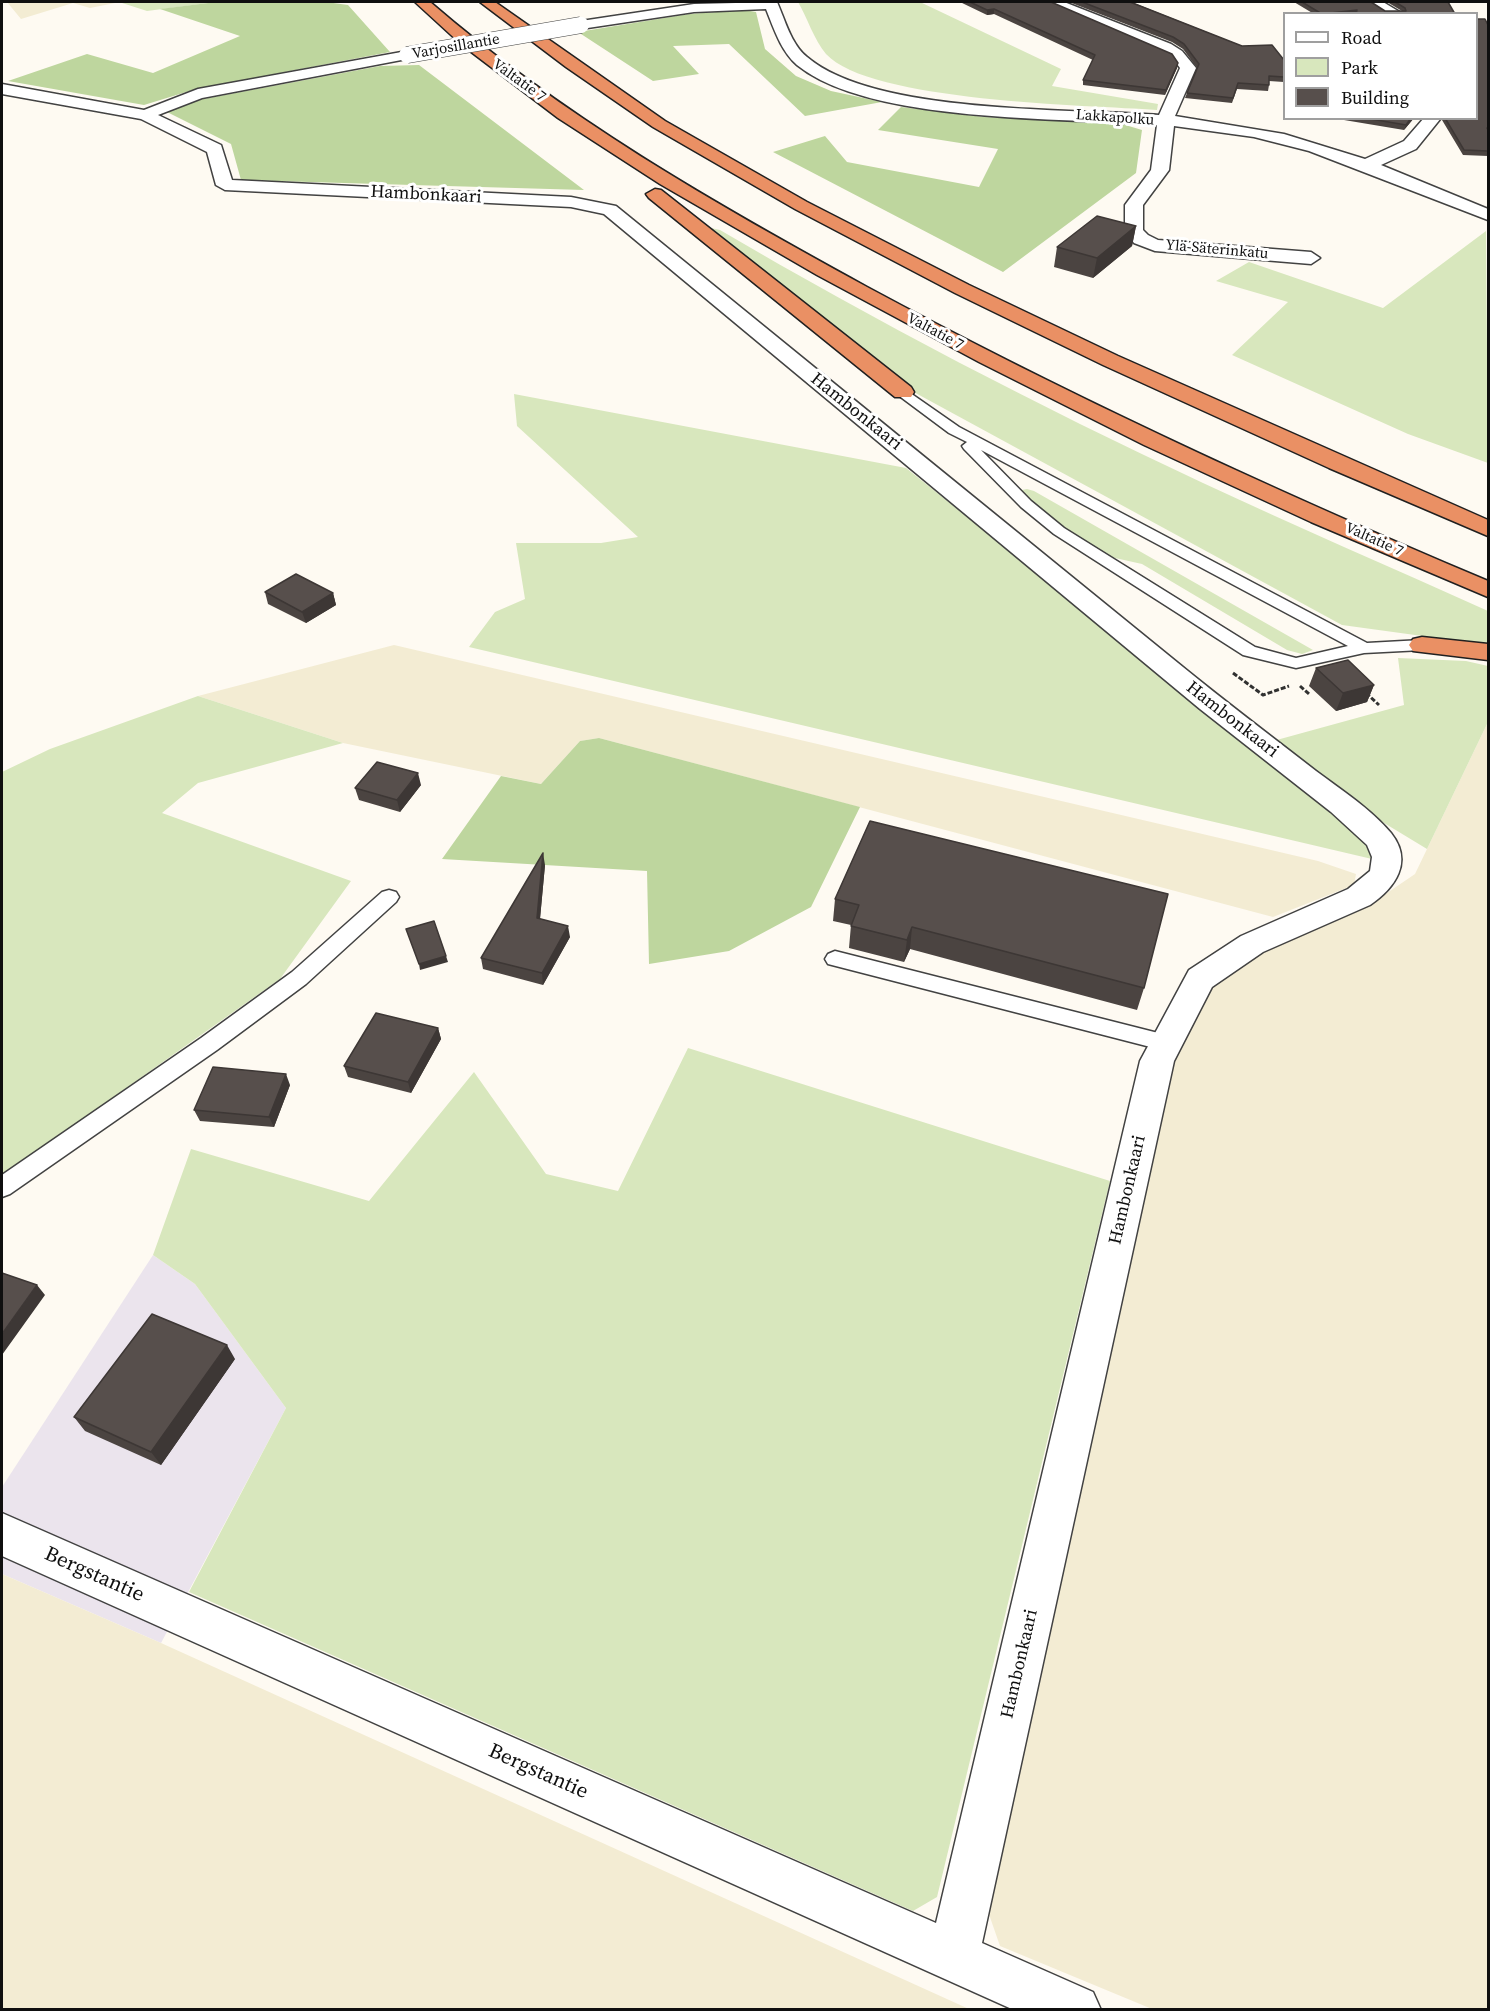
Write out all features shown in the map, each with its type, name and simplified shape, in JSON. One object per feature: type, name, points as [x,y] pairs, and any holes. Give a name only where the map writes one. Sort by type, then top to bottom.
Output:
[{"type":"highway","name":"Valtatie 7","points":[[422,2],[464,40],[574,121],[729,219],[943,337],[1192,458],[1488,590]]},
{"type":"highway","points":[[487,2],[562,59],[661,125],[810,210],[1037,327],[1244,423],[1488,529]]},
{"type":"highway","points":[[574,121],[618,164],[903,392]]},
{"type":"highway","points":[[1422,645],[1488,652]]},
{"type":"street","name":"Ylä-Säterinkatu","points":[[1053,2],[1166,47],[1185,62],[1187,73],[1166,121],[1160,170],[1134,205],[1134,230],[1141,239],[1155,245],[1311,258]]},
{"type":"street","points":[[1374,2],[1392,12]]},
{"type":"street","name":"Lakkapolku","points":[[771,3],[791,49],[803,62],[853,87],[900,99],[945,106],[1166,121],[1274,136],[1313,145],[1488,216]]},
{"type":"street","name":"Varjosillantie","points":[[145,115],[198,94],[406,55],[694,8],[771,3]]},
{"type":"street","name":"Hambonkaari","points":[[2,89],[145,115],[215,149],[225,185],[571,202],[600,206],[610,210],[1210,703],[1341,805],[1380,840],[1387,857],[1385,873],[1375,886],[1359,897],[1252,944],[1200,979],[1157,1060],[954,1956]]},
{"type":"street","points":[[1366,165],[1410,145],[1431,120]]},
{"type":"street","name":"Bergstantie","points":[[2,1534],[1075,2010]]},
{"type":"lane","points":[[903,392],[954,430],[1364,648]]},
{"type":"lane","points":[[954,430],[1026,504],[1059,531],[1249,651],[1296,663],[1364,648],[1422,645]]},
{"type":"lane","points":[[2,1187],[209,1044],[290,984],[389,897]]},
{"type":"lane","points":[[835,959],[1166,1043]]},
{"type":"shaded area","points":[[7,2],[120,2],[90,8],[73,3],[21,19]]},
{"type":"shaded area","points":[[394,645],[1318,861],[1356,874],[1354,885],[1273,917],[599,738],[580,741],[541,784],[343,743],[198,696]]},
{"type":"shaded area","points":[[1488,722],[1488,2009],[1152,2009],[1000,1946],[984,1900],[1174,1061],[1208,989],[1267,947],[1387,893],[1415,874]]},
{"type":"shaded area","points":[[153,1255],[195,1284],[286,1408],[161,1643],[2,1574],[2,1487]]},
{"type":"shaded area","points":[[2,1574],[161,1643],[969,2009],[2,2009]]},
{"type":"green space","points":[[119,2],[216,2],[147,11]]},
{"type":"green space","points":[[216,2],[326,2],[348,5],[390,52],[196,89],[144,105],[8,81],[87,54],[153,73],[240,36],[160,9]]},
{"type":"green space","points":[[798,2],[920,2],[1061,69],[1052,86],[1158,104],[1157,110],[982,98],[887,82],[850,70],[826,54]]},
{"type":"green space","points":[[744,10],[756,12],[765,49],[796,76],[831,91],[882,102],[805,116],[729,44],[673,46],[699,74],[653,81],[578,32],[689,14]]},
{"type":"green space","points":[[419,65],[584,190],[241,180],[231,144],[167,112],[198,100],[380,66]]},
{"type":"green space","points":[[901,107],[984,117],[1122,124],[1142,130],[1136,173],[1003,272],[773,152],[825,136],[847,162],[979,187],[998,149],[878,130]]},
{"type":"green space","points":[[711,228],[720,230],[958,362],[1080,424],[1238,499],[1488,611],[1488,645],[1342,625],[910,390]]},
{"type":"green space","points":[[1486,231],[1488,463],[1408,434],[1232,355],[1288,302],[1216,281],[1249,262],[1383,308]]},
{"type":"green space","points":[[514,394],[906,468],[1323,801],[1372,847],[1372,859],[469,647],[495,612],[525,599],[516,543],[601,543],[638,537],[517,426]]},
{"type":"green space","points":[[1027,489],[1313,650],[1302,654],[1287,650],[1142,564],[1106,556],[1049,518],[1024,494],[1022,490]]},
{"type":"green space","points":[[1398,658],[1466,661],[1488,666],[1488,722],[1427,849],[1361,809],[1273,741],[1404,705]]},
{"type":"green space","points":[[198,696],[343,743],[198,783],[162,813],[351,881],[280,979],[2,1176],[2,772],[50,749]]},
{"type":"green space","points":[[599,738],[860,807],[811,907],[729,951],[649,964],[647,871],[442,859],[501,776],[541,784],[580,741]]},
{"type":"green space","points":[[688,1048],[1110,1181],[937,1897],[913,1911],[189,1592],[286,1408],[195,1284],[153,1255],[191,1149],[369,1201],[474,1072],[546,1174],[618,1191]]},
{"type":"building","points":[[970,2],[1051,2],[1172,54],[1178,63],[1166,90],[1083,80],[1095,55],[994,9],[987,10]]},
{"type":"building","points":[[1082,2],[1130,2],[1242,46],[1272,45],[1283,59],[1283,77],[1269,76],[1269,85],[1238,83],[1233,98],[1187,93],[1199,64],[1184,44],[1173,37]]},
{"type":"building","points":[[1302,2],[1371,2],[1385,11],[1406,11],[1395,2],[1448,2],[1454,12],[1356,12],[1357,10],[1319,12]]},
{"type":"building","points":[[1478,19],[1485,19],[1488,25],[1488,151],[1464,150],[1446,120],[1478,120]]},
{"type":"building","points":[[1377,120],[1410,120],[1406,125]]},
{"type":"building","points":[[1097,216],[1136,226],[1097,258],[1057,247]]},
{"type":"building","points":[[296,574],[333,593],[302,612],[265,592]]},
{"type":"building","points":[[1348,660],[1374,685],[1343,693],[1316,668]]},
{"type":"building","points":[[377,762],[418,773],[397,800],[355,788]]},
{"type":"building","points":[[870,821],[1168,894],[1144,988],[912,927],[907,940],[851,926],[859,905],[835,899]]},
{"type":"building","points":[[543,853],[537,918],[568,926],[542,973],[481,958]]},
{"type":"building","points":[[434,921],[446,956],[419,964],[406,929]]},
{"type":"building","points":[[376,1013],[438,1028],[408,1082],[344,1066]]},
{"type":"building","points":[[213,1067],[286,1074],[269,1117],[194,1110]]},
{"type":"building","points":[[2,1273],[37,1285],[2,1334]]},
{"type":"building","points":[[152,1314],[227,1345],[151,1452],[74,1417]]}]
